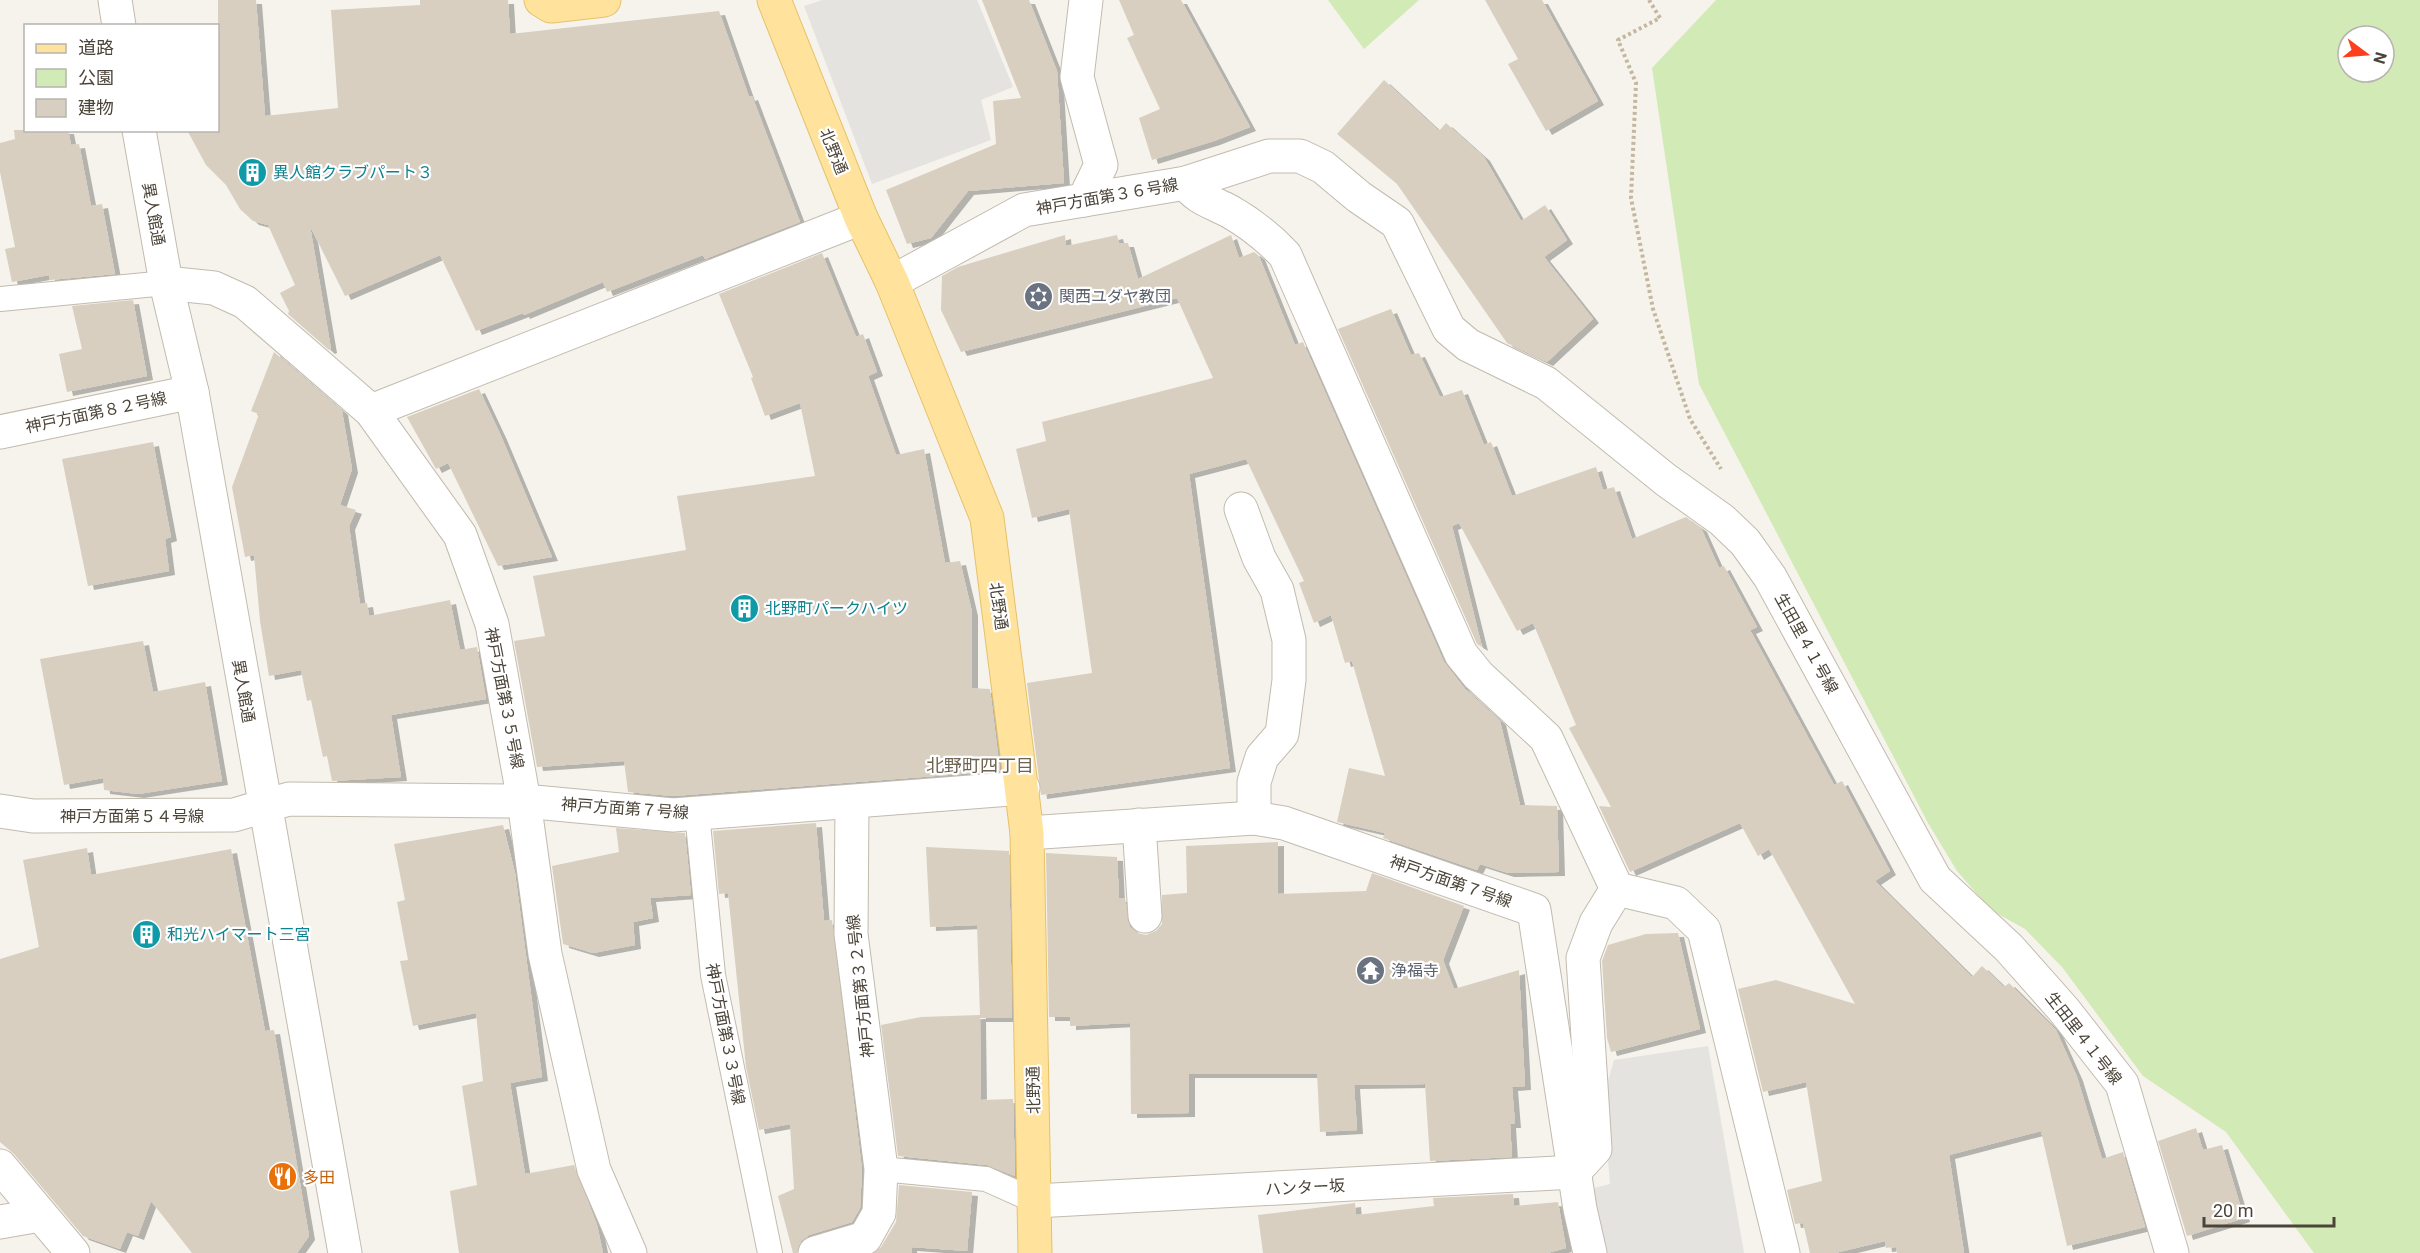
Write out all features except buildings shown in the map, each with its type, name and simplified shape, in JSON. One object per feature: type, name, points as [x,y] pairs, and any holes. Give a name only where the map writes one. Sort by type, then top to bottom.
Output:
[{"type":"main road","points":[[541,0],[551,6],[604,0]]},
{"type":"main road","name":"北野通","points":[[774,0],[861,218],[892,282],[987,518],[1027,833],[1035,1253]]},
{"type":"street","points":[[115,0],[119,24]]},
{"type":"street","points":[[1084,200],[1101,165],[1077,77],[1086,0]]},
{"type":"street","name":"異人館通","points":[[139,132],[166,283],[192,392],[345,1253]]},
{"type":"street","name":"神戸方面第３６号線","points":[[892,282],[1024,210],[1186,183],[1269,156],[1300,156]]},
{"type":"street","name":"生田里４１号線","points":[[1300,156],[1323,167],[1359,197],[1397,223],[1449,328],[1468,345],[1546,382],[1666,480],[1722,520],[1745,542],[1770,577],[1935,879],[2009,948],[2064,1010],[2122,1084],[2162,1251]]},
{"type":"street","points":[[1186,183],[1195,195],[1228,210],[1266,234],[1285,255],[1461,654],[1478,675],[1546,738],[1617,889]]},
{"type":"street","points":[[370,411],[861,218]]},
{"type":"street","name":"神戸方面第３５号線","points":[[166,283],[214,288],[245,302],[370,411],[460,535],[492,624],[524,801],[545,954],[594,1170],[630,1253]]},
{"type":"street","name":"神戸方面第８２号線","points":[[0,432],[192,392]]},
{"type":"street","points":[[1241,509],[1259,558],[1277,590],[1289,640],[1289,680],[1282,734],[1262,757],[1259,765],[1254,782],[1254,818]]},
{"type":"street","name":"神戸方面第７号線","points":[[264,806],[290,799],[524,801],[673,815],[1023,788]]},
{"type":"street","name":"神戸方面第３２号線","points":[[829,1251],[865,1238],[879,1213],[881,1169],[851,934],[852,802]]},
{"type":"street","name":"神戸方面第５４号線","points":[[0,811],[33,816],[234,815],[264,806]]},
{"type":"street","name":"神戸方面第７号線","points":[[1027,833],[1254,818],[1284,823],[1534,910],[1574,1172],[1590,1253]]},
{"type":"street","points":[[1139,825],[1145,916]]},
{"type":"street","points":[[1574,1172],[1595,1149],[1583,958],[1596,923],[1617,889]]},
{"type":"street","points":[[1617,889],[1676,903],[1704,930],[1783,1253]]},
{"type":"street","points":[[0,1166],[74,1253]]},
{"type":"street","name":"ハンター坂","points":[[1035,1202],[1574,1172]]},
{"type":"street","points":[[0,1222],[40,1215]]},
{"type":"lane","points":[[0,299],[166,283]]},
{"type":"lane","name":"神戸方面第３３号線","points":[[698,813],[713,975],[770,1253]]},
{"type":"lane","points":[[881,1169],[986,1179],[1035,1202]]},
{"type":"path","points":[[1649,0],[1660,18],[1618,40],[1636,83],[1631,198],[1653,309],[1690,420],[1730,485],[1722,520]]},
{"type":"green space","points":[[1328,0],[1419,0],[1364,49]]},
{"type":"green space","points":[[1716,0],[2420,0],[2420,1253],[2314,1253],[2226,1132],[2143,1076],[2062,967],[2025,929],[1991,910],[1957,871],[1928,823],[1699,384],[1652,68]]},
{"type":"shaded area","points":[[822,0],[977,0],[1013,87],[981,100],[991,140],[872,184],[804,6]]},
{"type":"shaded area","points":[[1708,1046],[1744,1253],[1605,1253],[1594,1188],[1610,1184],[1603,1099],[1614,1060]]},
{"type":"place","name":"異人館クラブパート３","points":[[252,172]]},
{"type":"place","name":"関西ユダヤ教団","points":[[1038,296]]},
{"type":"place","name":"北野町パークハイツ","points":[[744,608]]},
{"type":"place","name":"和光ハイマート三宮","points":[[146,934]]},
{"type":"place","name":"浄福寺","points":[[1370,970]]},
{"type":"place","name":"多田","points":[[282,1177]]},
{"type":"district","name":"北野町四丁目","points":[[980,766]]}]
